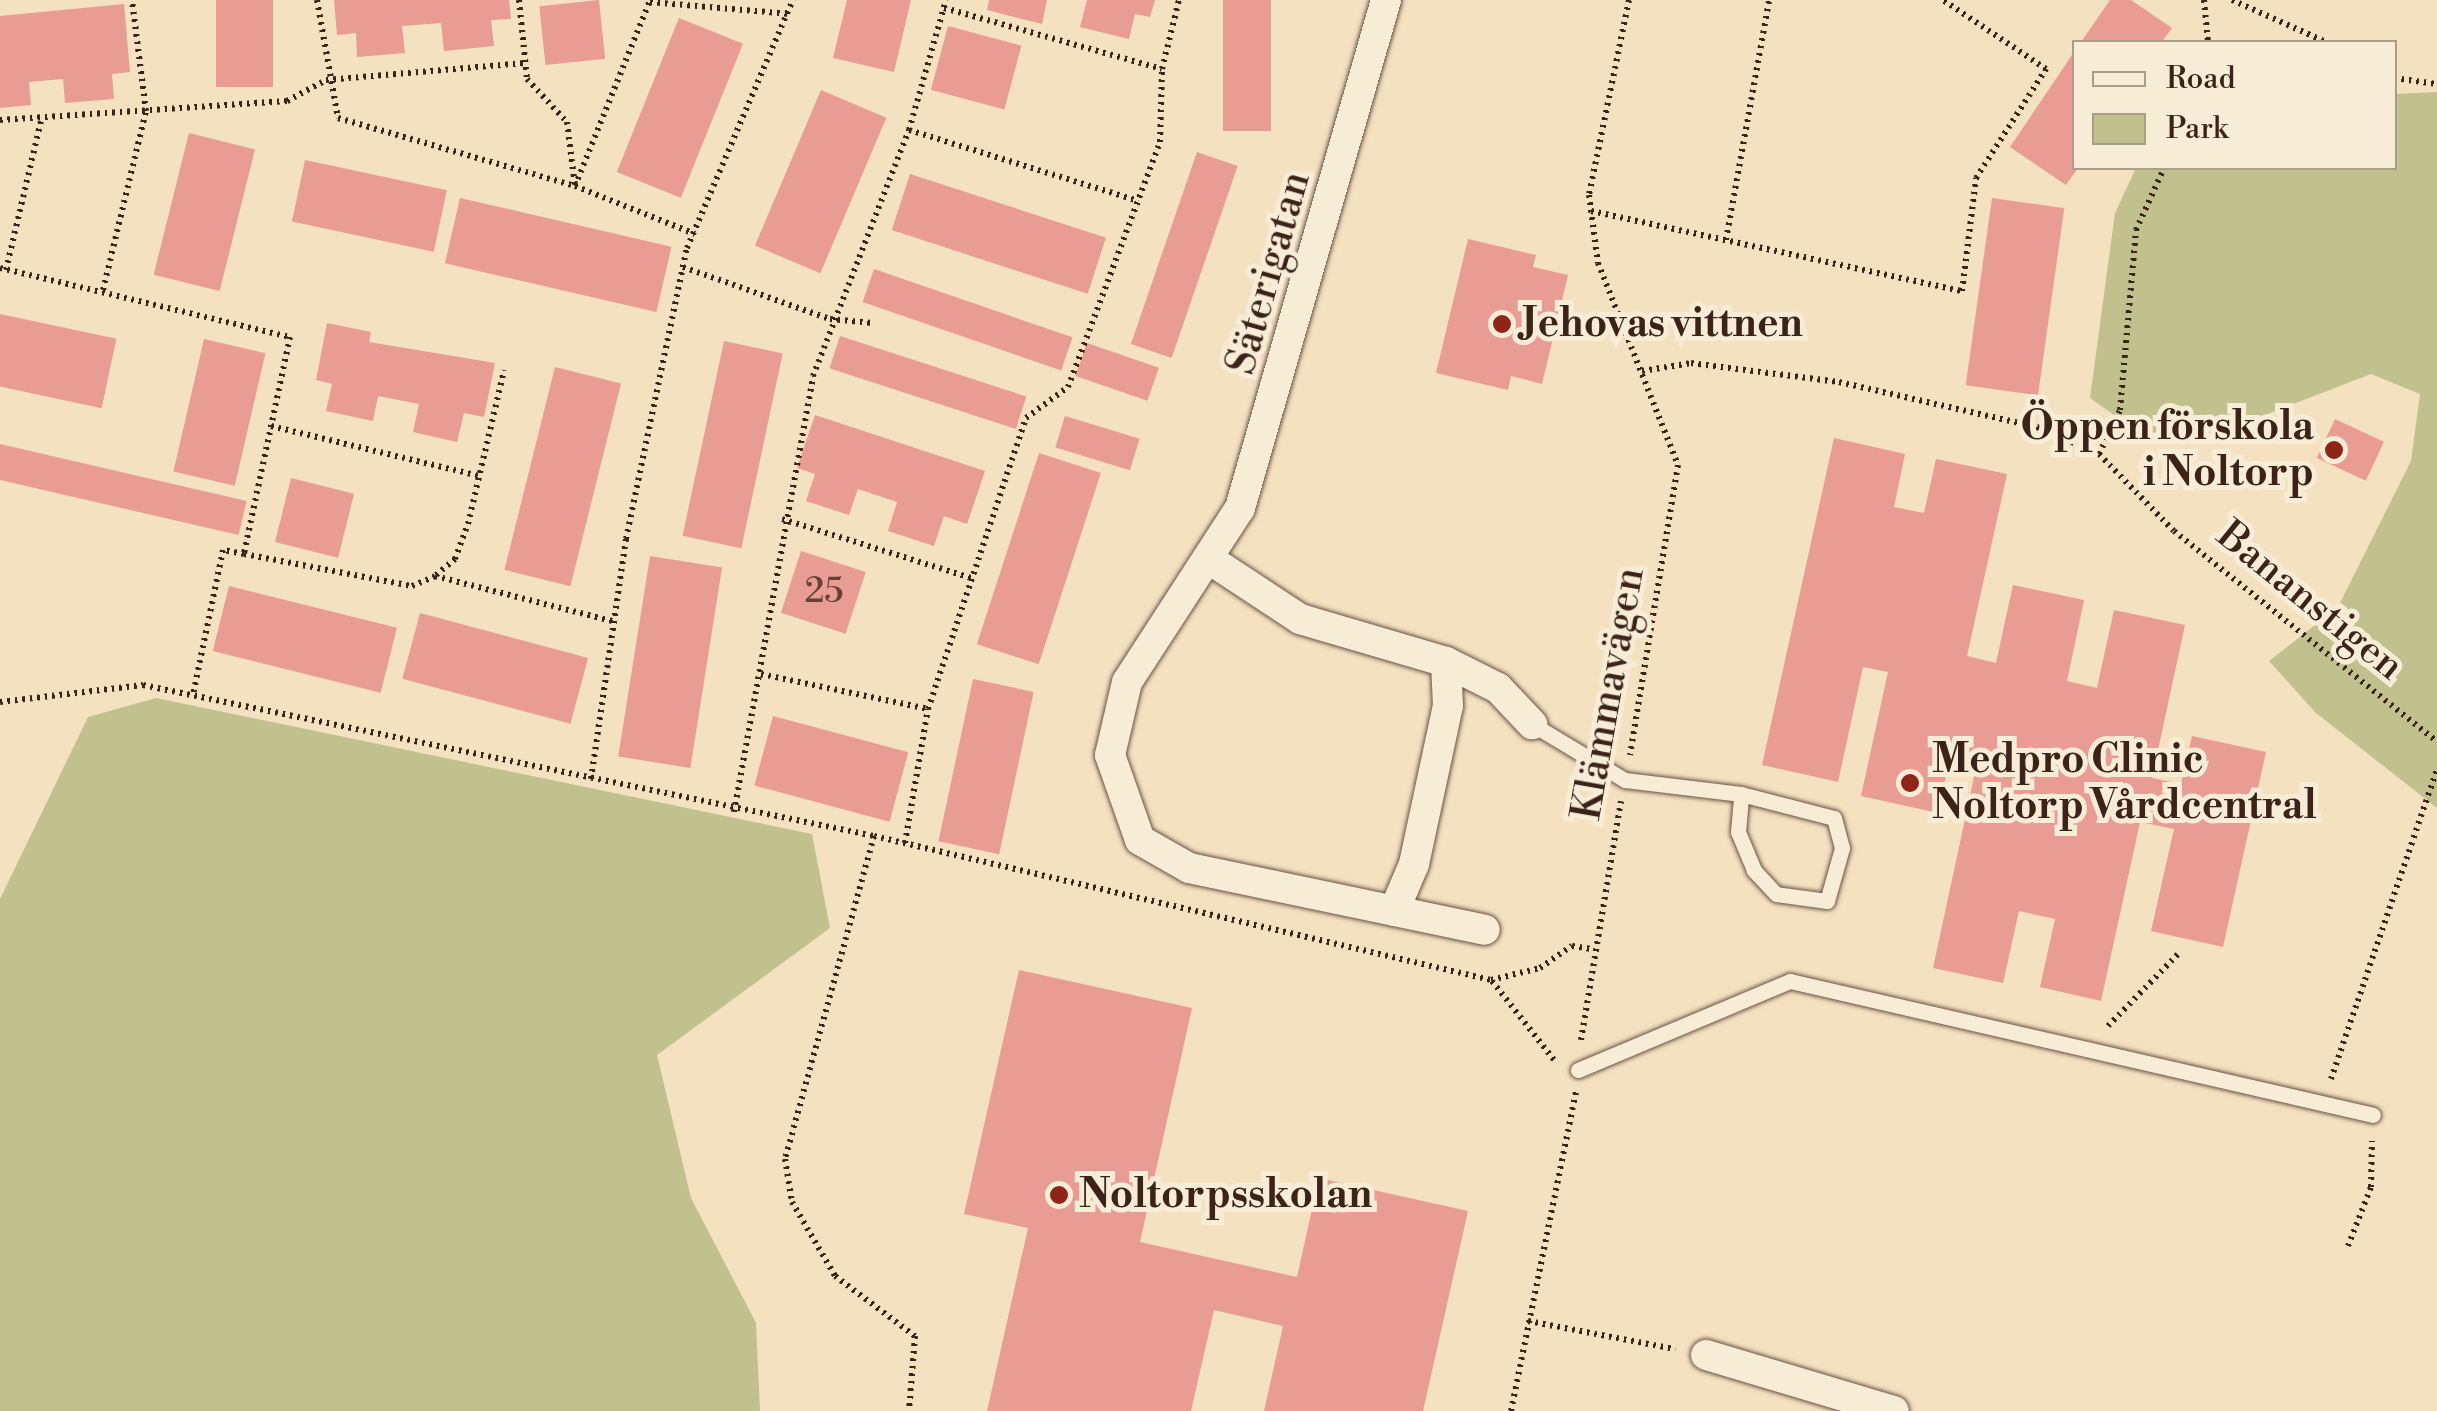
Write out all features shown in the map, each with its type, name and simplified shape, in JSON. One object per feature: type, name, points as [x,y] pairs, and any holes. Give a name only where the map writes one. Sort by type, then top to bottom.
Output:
[{"type":"street","name":"Säterigatan","points":[[1386,0],[1259,453],[1212,561],[1127,682],[1116,714],[1116,793],[1140,840],[1189,868],[1484,930]]},
{"type":"street","points":[[1212,561],[1300,619],[1446,662],[1498,688],[1532,724]]},
{"type":"street","points":[[1394,911],[1414,864],[1448,706],[1446,662]]},
{"type":"street","points":[[1706,1355],[1894,1411]]},
{"type":"lane","points":[[1532,724],[1626,780],[1741,794],[1834,818],[1842,848],[1827,901],[1776,894],[1754,870],[1738,832],[1741,794]]},
{"type":"lane","points":[[1578,1070],[1790,982],[2373,1114]]},
{"type":"path","points":[[103,290],[146,111],[132,0]]},
{"type":"path","points":[[317,0],[326,80],[338,118],[574,186],[695,234]]},
{"type":"path","points":[[519,0],[527,79],[567,122],[574,186]]},
{"type":"path","points":[[590,779],[612,621],[683,267],[793,0]]},
{"type":"path","points":[[906,843],[928,709],[975,580],[1026,418],[1068,387],[1160,142],[1162,69],[1179,0]]},
{"type":"path","name":"Klämmavägen","points":[[1511,1411],[1575,1103],[1590,949],[1626,780],[1678,466],[1598,262],[1591,211],[1594,154],[1629,0]]},
{"type":"path","points":[[1726,240],[1769,0]]},
{"type":"path","points":[[1591,211],[1962,291],[1976,178],[2046,69],[1942,0]]},
{"type":"path","points":[[2204,0],[2208,40]]},
{"type":"path","points":[[2232,0],[2322,40]]},
{"type":"path","points":[[574,186],[650,1],[790,14]]},
{"type":"path","points":[[734,812],[761,674],[782,519],[830,319],[908,130],[945,4],[1162,69]]},
{"type":"path","points":[[0,120],[287,101],[326,80],[526,63]]},
{"type":"path","points":[[2397,78],[2437,84]]},
{"type":"path","points":[[42,117],[3,269],[290,338],[244,554]]},
{"type":"path","points":[[908,130],[1138,201]]},
{"type":"path","points":[[2099,454],[2120,410],[2136,230],[2163,170]]},
{"type":"path","points":[[683,267],[830,319],[873,324]]},
{"type":"path","name":"Bananstigen","points":[[1642,372],[1691,363],[1838,382],[2037,427],[2099,454],[2174,531],[2437,742]]},
{"type":"path","points":[[193,695],[223,550],[412,586],[435,576],[455,559],[480,476],[504,370]]},
{"type":"path","points":[[271,426],[480,476]]},
{"type":"path","points":[[782,519],[975,580]]},
{"type":"path","points":[[435,576],[612,621]]},
{"type":"path","points":[[761,674],[928,709]]},
{"type":"path","points":[[0,702],[143,685],[734,812],[906,843],[1491,980],[1540,968],[1572,946],[1590,949]]},
{"type":"path","points":[[2331,1079],[2437,769]]},
{"type":"path","points":[[874,836],[785,1159],[792,1202],[835,1276],[915,1336],[909,1411]]},
{"type":"path","points":[[2086,1048],[2178,954]]},
{"type":"path","points":[[1491,980],[1544,1036],[1559,1070]]},
{"type":"path","points":[[1567,1086],[1575,1103]]},
{"type":"path","points":[[2348,1246],[2370,1187],[2373,1114]]},
{"type":"path","points":[[1528,1321],[1706,1355]]},
{"type":"green space","points":[[2437,92],[2437,808],[2316,713],[2269,661],[2338,607],[2411,461],[2420,394],[2371,374],[2213,435],[2148,439],[2090,398],[2115,213],[2135,170],[2397,170],[2397,94]]},
{"type":"green space","points":[[156,698],[812,834],[830,928],[657,1055],[691,1198],[756,1323],[760,1411],[0,1411],[0,899],[88,717]]},
{"type":"building","points":[[216,0],[273,0],[273,87],[216,87]]},
{"type":"building","points":[[334,0],[509,0],[511,19],[491,20],[494,46],[444,51],[441,23],[402,26],[405,53],[357,57],[356,33],[337,35]]},
{"type":"building","points":[[599,0],[605,59],[545,65],[539,6]]},
{"type":"building","points":[[847,0],[911,0],[894,72],[833,58]]},
{"type":"building","points":[[989,0],[1047,0],[1042,24],[987,10]]},
{"type":"building","points":[[1087,0],[1155,0],[1150,17],[1135,14],[1129,39],[1080,27]]},
{"type":"building","points":[[1223,0],[1271,0],[1271,131],[1223,131]]},
{"type":"building","points":[[2110,0],[2131,0],[2172,28],[2163,40],[2082,40]]},
{"type":"building","points":[[124,4],[130,72],[112,74],[114,99],[65,103],[63,79],[29,82],[31,105],[0,108],[0,16]]},
{"type":"building","points":[[679,18],[743,44],[681,198],[617,172]]},
{"type":"building","points":[[948,26],[1021,46],[1004,109],[931,90]]},
{"type":"building","points":[[2072,55],[2072,170],[2077,170],[2066,185],[2010,147]]},
{"type":"building","points":[[821,90],[886,118],[820,273],[755,246]]},
{"type":"building","points":[[189,133],[255,149],[220,291],[154,275]]},
{"type":"building","points":[[1197,152],[1238,166],[1172,358],[1131,344]]},
{"type":"building","points":[[305,160],[447,190],[434,252],[292,222]]},
{"type":"building","points":[[910,174],[1106,238],[1088,294],[892,230]]},
{"type":"building","points":[[460,198],[671,247],[656,312],[445,263]]},
{"type":"building","points":[[1992,198],[2064,208],[2038,395],[1966,385]]},
{"type":"building","name":"Jehovas vittnen","points":[[1468,239],[1536,255],[1533,267],[1568,275],[1542,384],[1511,376],[1508,390],[1436,373]]},
{"type":"building","points":[[874,269],[1073,337],[1061,370],[863,302]]},
{"type":"building","points":[[0,314],[116,339],[102,408],[0,387]]},
{"type":"building","points":[[327,323],[371,332],[369,342],[495,363],[484,417],[464,413],[457,442],[413,432],[419,404],[378,396],[373,421],[326,411],[332,384],[316,380]]},
{"type":"building","points":[[840,336],[1026,397],[1016,429],[829,368]]},
{"type":"building","points":[[204,339],[265,353],[235,486],[173,472]]},
{"type":"building","points":[[724,341],[783,353],[741,548],[683,536]]},
{"type":"building","points":[[1087,343],[1159,368],[1147,401],[1076,376]]},
{"type":"building","points":[[555,367],[621,383],[570,586],[504,570]]},
{"type":"building","points":[[815,415],[985,471],[967,524],[944,516],[934,546],[888,531],[897,502],[858,489],[849,515],[806,501],[815,474],[797,468]]},
{"type":"building","points":[[1065,416],[1140,439],[1130,470],[1055,448]]},
{"type":"building","points":[[2335,419],[2384,442],[2366,481],[2317,458]]},
{"type":"building","points":[[1834,438],[1905,454],[1894,507],[1924,513],[1936,459],[2007,474],[1967,656],[1996,663],[2013,585],[2084,600],[2067,681],[2097,688],[2114,610],[2185,625],[2152,778],[2181,784],[2192,736],[2266,752],[2223,947],[2151,931],[2174,829],[2140,822],[2101,1001],[2040,987],[2055,919],[2019,911],[2003,983],[1933,968],[1976,768],[1949,762],[1938,813],[1861,796],[1888,672],[1863,667],[1838,782],[1762,765]]},
{"type":"building","points":[[0,444],[247,501],[239,535],[0,480]]},
{"type":"building","points":[[1039,453],[1101,473],[1039,664],[977,644]]},
{"type":"building","points":[[291,478],[354,494],[338,558],[275,542]]},
{"type":"building","points":[[801,551],[866,572],[846,634],[781,613]]},
{"type":"building","points":[[650,556],[722,567],[690,768],[618,757]]},
{"type":"building","points":[[229,586],[397,628],[381,693],[213,651]]},
{"type":"building","points":[[420,613],[588,658],[570,724],[402,679]]},
{"type":"building","points":[[973,679],[1034,692],[999,854],[938,841]]},
{"type":"building","points":[[773,716],[908,752],[890,822],[754,786]]},
{"type":"building","name":"Noltorpsskolan","points":[[1019,970],[1192,1008],[1140,1242],[1297,1277],[1319,1178],[1468,1211],[1423,1411],[1264,1411],[1283,1326],[1214,1310],[1191,1411],[987,1411],[1028,1228],[964,1214]]},
{"type":"place","name":"Jehovas vittnen","points":[[1502,324]]},
{"type":"place","name":"Öppen förskola i Noltorp","points":[[2334,450]]},
{"type":"place","name":"Medpro Clinic Noltorp Vårdcentral","points":[[1910,783]]},
{"type":"place","name":"Noltorpsskolan","points":[[1059,1195]]}]
